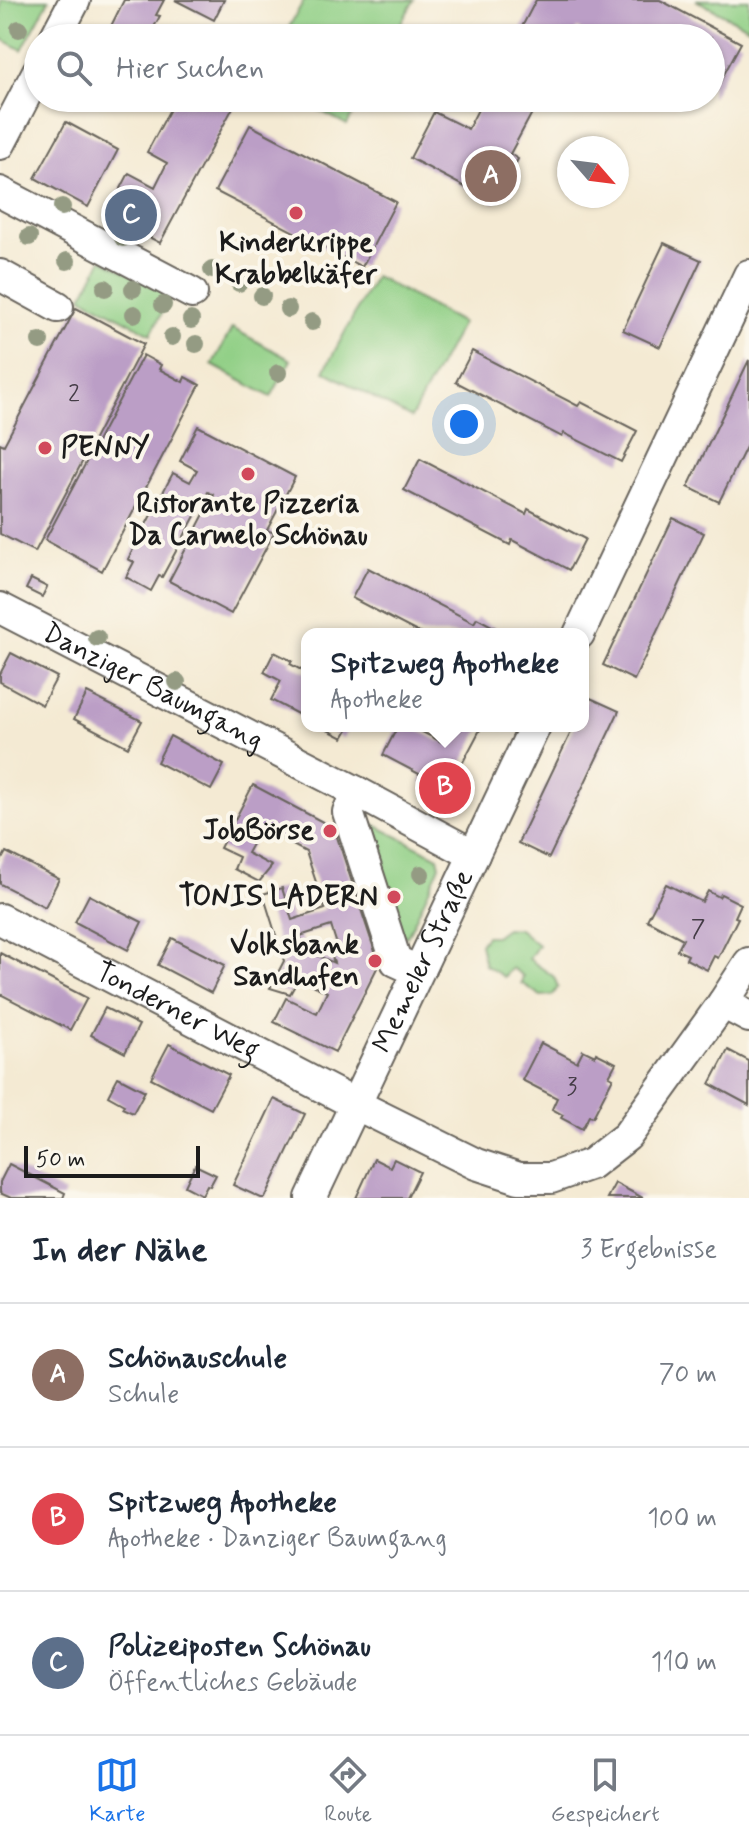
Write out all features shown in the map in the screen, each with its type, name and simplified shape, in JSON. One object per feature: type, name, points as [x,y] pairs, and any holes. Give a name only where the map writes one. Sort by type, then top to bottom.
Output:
[{"type":"street","points":[[62,24],[75,0]]},
{"type":"street","points":[[0,144],[24,98]]},
{"type":"street","points":[[0,192],[192,293]]},
{"type":"street","points":[[0,275],[58,307]]},
{"type":"street","points":[[582,628],[749,275]]},
{"type":"street","name":"Danziger Baumgang","points":[[0,608],[474,855]]},
{"type":"street","name":"Memeler Straße","points":[[311,1198],[532,732]]},
{"type":"street","points":[[357,792],[348,812],[396,961],[418,971]]},
{"type":"street","name":"Tonderner Weg","points":[[0,919],[476,1164],[553,1188]]},
{"type":"street","points":[[553,1188],[627,1136],[736,1010],[749,963]]},
{"type":"green space","points":[[1,0],[49,0],[36,24],[24,24],[22,50],[0,38]]},
{"type":"green space","points":[[304,0],[414,0],[401,24],[291,24]]},
{"type":"green space","points":[[696,0],[749,0],[749,28]]},
{"type":"green space","points":[[322,112],[354,112],[347,125]]},
{"type":"green space","points":[[102,259],[171,296],[151,334],[82,297]]},
{"type":"green space","points":[[375,276],[462,323],[411,418],[324,371]]},
{"type":"green space","points":[[232,328],[291,360],[271,397],[212,365]]},
{"type":"green space","points":[[371,823],[438,857],[440,866],[407,937],[396,932],[365,835]]},
{"type":"green space","points":[[506,928],[519,929],[538,945],[529,959],[554,977],[558,987],[553,995],[541,996],[521,983],[523,976],[512,968],[504,977],[485,965],[480,944],[486,936],[495,936]]},
{"type":"building","points":[[124,0],[164,0],[156,15],[160,16],[156,24],[112,24]]},
{"type":"building","points":[[175,0],[224,0],[214,20]]},
{"type":"building","points":[[536,0],[660,0],[705,24],[523,24]]},
{"type":"building","points":[[725,35],[741,43],[725,72]]},
{"type":"building","points":[[168,112],[231,112],[160,243],[107,215],[129,173],[155,187],[167,163],[147,152]]},
{"type":"building","points":[[434,112],[468,129],[477,112],[532,112],[510,154],[518,159],[495,203],[410,158]]},
{"type":"building","points":[[66,122],[118,150],[88,207],[35,178]]},
{"type":"building","name":"Kinderkrippe Krabbelkäfer","points":[[250,125],[396,202],[362,267],[215,191]]},
{"type":"building","points":[[664,243],[701,260],[660,347],[623,330]]},
{"type":"building","points":[[76,308],[144,344],[35,552],[0,534],[0,443],[4,445]]},
{"type":"building","points":[[472,351],[578,406],[581,402],[637,431],[621,462],[564,433],[562,437],[456,382]]},
{"type":"building","points":[[143,355],[161,365],[159,369],[183,382],[185,377],[200,385],[102,571],[45,540]]},
{"type":"building","points":[[749,360],[749,441],[719,502],[688,487]]},
{"type":"building","points":[[198,426],[295,477],[267,530],[274,533],[231,614],[169,581],[214,495],[208,492],[162,577],[159,576],[151,591],[126,577],[134,562],[128,559],[173,473],[190,482],[197,470],[180,461]]},
{"type":"building","points":[[420,459],[526,514],[528,509],[585,539],[569,570],[512,540],[510,545],[404,490]]},
{"type":"building","points":[[673,518],[704,533],[634,680],[603,665]]},
{"type":"building","points":[[368,568],[474,623],[477,618],[496,628],[410,628],[352,598]]},
{"type":"building","points":[[31,579],[47,587],[42,597],[26,589]]},
{"type":"building","points":[[274,652],[292,661],[290,664],[301,670],[301,716],[271,700],[281,681],[264,672]]},
{"type":"building","points":[[11,653],[57,677],[42,705],[0,682],[0,674]]},
{"type":"building","points":[[87,693],[142,721],[128,747],[74,719]]},
{"type":"building","points":[[589,697],[619,711],[549,858],[518,843],[571,732],[589,732]]},
{"type":"building","points":[[332,732],[346,732],[343,738]]},
{"type":"building","points":[[395,732],[422,732],[441,742],[446,732],[479,732],[445,796],[420,782],[423,776],[383,755]]},
{"type":"building","points":[[170,736],[224,765],[211,790],[157,762]]},
{"type":"building","points":[[253,785],[334,828],[379,964],[335,1052],[274,1022],[286,998],[317,1013],[327,992],[299,978],[290,994],[270,988],[284,961],[263,894],[282,888],[292,920],[325,909],[306,852],[261,828],[247,853],[272,866],[259,882],[234,869],[239,857],[220,848]],"holes":[[[331,926],[338,948],[330,951],[334,963],[305,950],[300,936]]]},
{"type":"building","points":[[6,852],[59,879],[45,907],[0,884],[0,863]]},
{"type":"building","points":[[666,884],[702,902],[708,891],[741,904],[735,917],[738,918],[718,958],[714,956],[707,970],[686,959],[688,955],[677,950],[683,939],[647,920]]},
{"type":"building","points":[[89,895],[142,922],[128,950],[75,922]]},
{"type":"building","points":[[172,938],[225,965],[211,993],[158,965]]},
{"type":"building","points":[[0,953],[87,998],[70,1030],[0,994]]},
{"type":"building","points":[[105,1008],[139,1025],[125,1053],[91,1035]]},
{"type":"building","points":[[541,1043],[577,1062],[583,1050],[616,1063],[609,1076],[613,1078],[593,1117],[589,1116],[582,1129],[561,1118],[563,1115],[552,1109],[557,1098],[522,1080]]},
{"type":"building","points":[[169,1044],[229,1075],[211,1109],[151,1078]]},
{"type":"building","points":[[728,1050],[749,1061],[749,1105],[710,1084]]},
{"type":"building","points":[[118,1077],[145,1091],[133,1113],[108,1096]]},
{"type":"building","points":[[274,1099],[305,1114],[265,1198],[261,1198],[233,1185]]},
{"type":"building","points":[[374,1159],[390,1167],[394,1159],[420,1172],[407,1198],[356,1198]]},
{"type":"building","points":[[9,1164],[65,1193],[63,1198],[11,1198],[0,1193],[0,1182]]},
{"type":"building","points":[[195,1165],[216,1175],[202,1195],[185,1186]]},
{"type":"building","points":[[615,1183],[643,1198],[607,1198]]},
{"type":"place","name":"Schönauschule","points":[[491,176]]},
{"type":"place","name":"Kinderkrippe Krabbelkäfer","points":[[296,213]]},
{"type":"place","name":"Polizeiposten Schönau","points":[[131,215]]},
{"type":"place","name":"PENNY","points":[[45,448]]},
{"type":"place","name":"Ristorante Pizzeria Da Carmelo Schönau","points":[[248,474]]},
{"type":"place","name":"Spitzweg Apotheke","points":[[445,788]]},
{"type":"place","name":"JobBörse","points":[[330,831]]},
{"type":"place","name":"TONIS LADERN","points":[[394,897]]},
{"type":"place","name":"Volksbank Sandhofen","points":[[375,961]]}]
